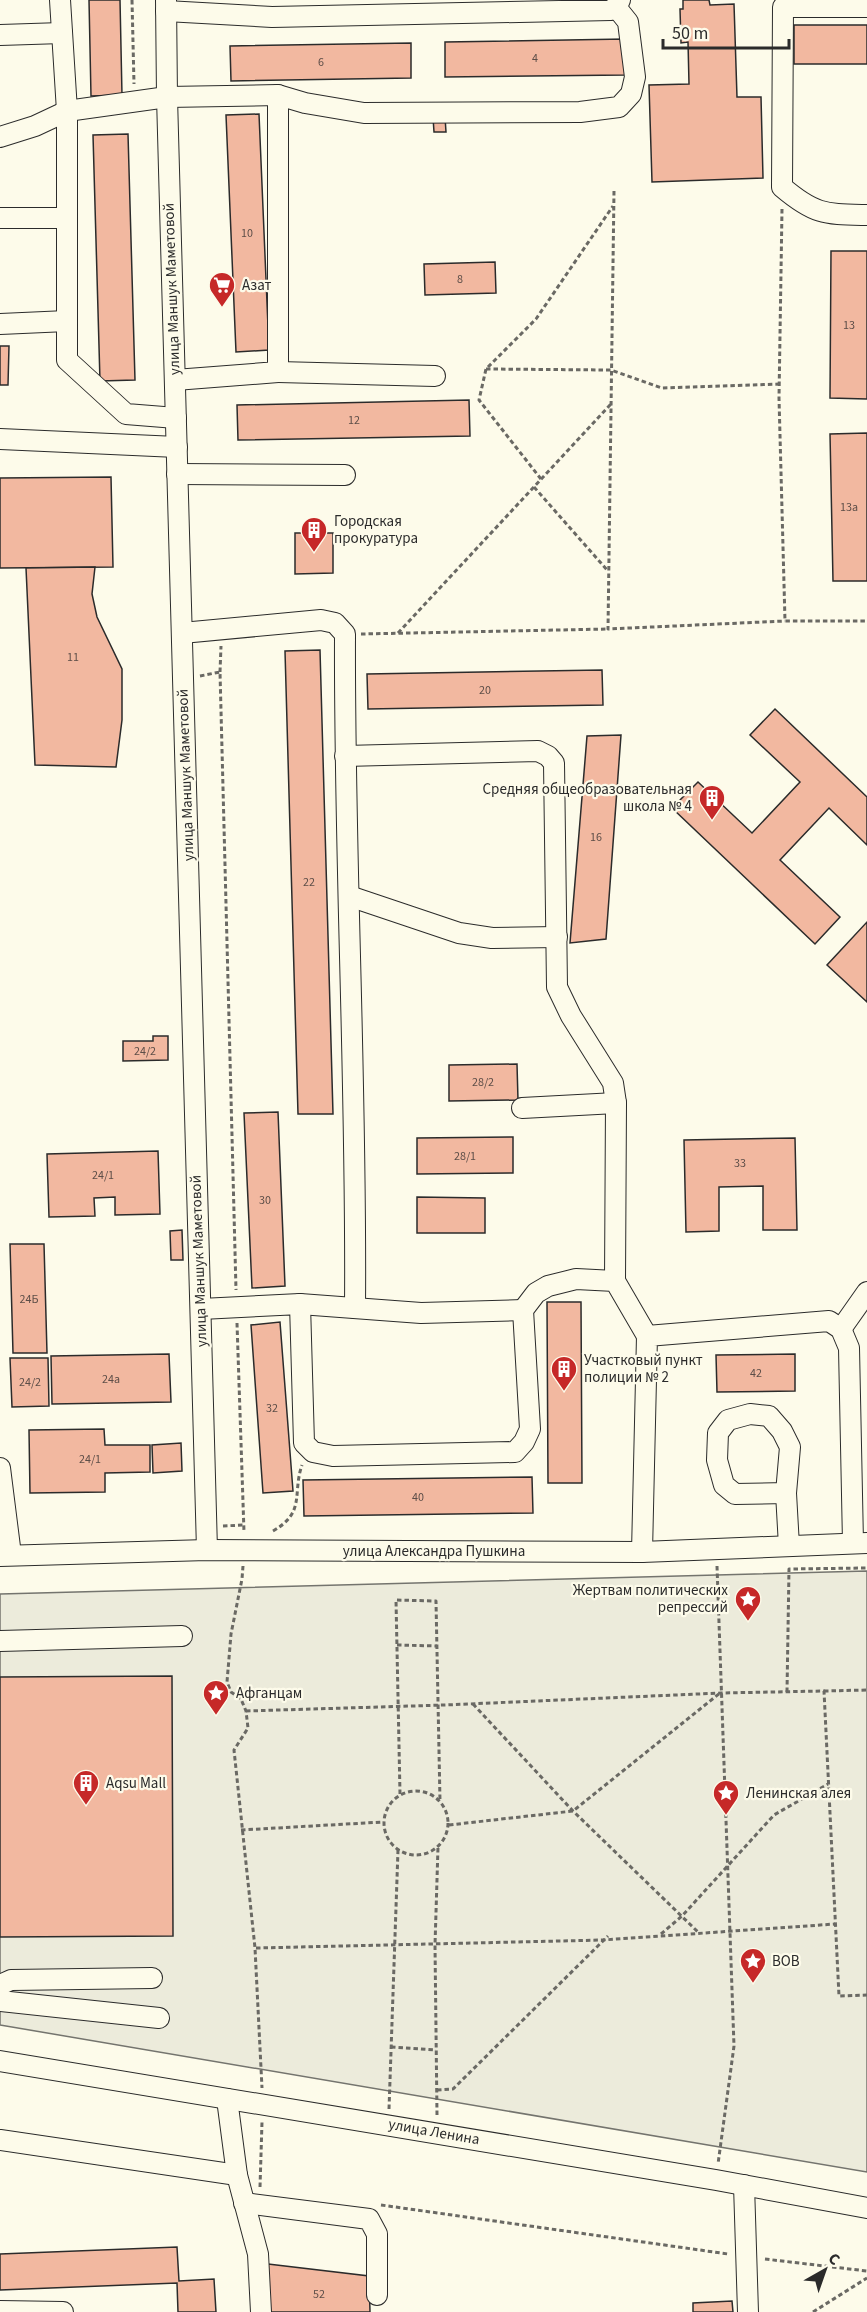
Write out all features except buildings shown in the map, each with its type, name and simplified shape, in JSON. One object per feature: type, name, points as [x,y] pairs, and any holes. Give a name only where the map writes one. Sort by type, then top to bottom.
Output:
[{"type":"street","points":[[60,0],[67,111],[67,360],[126,414],[176,418]]},
{"type":"street","points":[[0,137],[35,126],[67,111],[167,97],[278,95],[305,103],[364,113],[580,112],[619,107],[631,94],[635,77],[628,22],[618,4],[611,10],[272,9],[166,6]]},
{"type":"street","points":[[861,5],[783,7],[782,187],[801,204],[826,214],[867,215]]},
{"type":"street","name":"улица Маншук Маметовой","points":[[166,6],[207,1550]]},
{"type":"street","points":[[0,35],[62,33]]},
{"type":"street","points":[[278,95],[278,372]]},
{"type":"street","points":[[0,218],[67,218]]},
{"type":"street","points":[[0,324],[67,321]]},
{"type":"street","points":[[175,380],[278,372],[435,375]]},
{"type":"street","points":[[0,439],[177,447]]},
{"type":"street","points":[[177,474],[345,474]]},
{"type":"street","points":[[182,633],[321,620],[335,623],[345,634],[345,756],[356,1177],[355,1308]]},
{"type":"street","points":[[345,756],[538,751],[548,756],[554,763],[557,987],[571,1016],[613,1083],[616,1103],[615,1281],[647,1336],[642,1552]]},
{"type":"street","points":[[350,896],[459,933],[492,938],[557,937]]},
{"type":"street","points":[[522,1108],[616,1103]]},
{"type":"street","points":[[300,1304],[304,1443],[313,1452],[333,1456],[514,1452],[525,1442],[530,1429],[523,1310],[536,1293],[548,1286],[576,1279],[615,1281]]},
{"type":"street","points":[[841,1329],[867,1292]]},
{"type":"street","points":[[201,1309],[300,1304],[421,1313],[523,1310]]},
{"type":"street","points":[[647,1336],[829,1322],[841,1329],[849,1348],[860,1543]]},
{"type":"street","points":[[786,1493],[735,1494],[724,1485],[717,1460],[718,1433],[728,1420],[750,1414],[769,1416],[782,1431],[790,1448],[786,1493],[789,1546]]},
{"type":"street","points":[[0,1468],[5,1556]]},
{"type":"street","name":"улица Александра Пушкина","points":[[5,1556],[207,1550],[642,1552],[860,1543]]},
{"type":"street","points":[[0,1641],[182,1636]]},
{"type":"street","points":[[0,1985],[11,1980],[152,1978]]},
{"type":"street","points":[[0,2001],[159,2018]]},
{"type":"street","name":"улица Ленина","points":[[0,2061],[437,2132],[867,2208]]},
{"type":"street","points":[[226,2099],[237,2175],[258,2254],[261,2312]]},
{"type":"street","points":[[0,2140],[237,2175]]},
{"type":"street","points":[[744,2185],[748,2312]]},
{"type":"street","points":[[244,2203],[369,2219],[377,2234],[377,2295]]},
{"type":"street","points":[[0,2311],[63,2312]]},
{"type":"path","points":[[132,0],[135,101]]},
{"type":"path","points":[[782,187],[780,384],[785,621]]},
{"type":"path","points":[[608,629],[614,190]]},
{"type":"path","points":[[541,479],[479,400],[486,369],[536,320],[614,205]]},
{"type":"path","points":[[486,369],[611,370],[662,388],[780,384]]},
{"type":"path","points":[[398,633],[611,404]]},
{"type":"path","points":[[534,487],[609,573]]},
{"type":"path","points":[[345,634],[608,629],[785,621],[867,621]]},
{"type":"path","points":[[222,629],[220,672],[244,1550],[243,1579],[231,1634],[228,1682],[231,1692],[241,1699],[249,1728],[234,1749],[255,1948],[263,2104],[260,2188]]},
{"type":"path","points":[[183,680],[220,672]]},
{"type":"path","points":[[270,1533],[287,1523],[295,1511],[300,1472],[304,1462],[313,1452]]},
{"type":"path","points":[[716,1549],[734,2046],[716,2180]]},
{"type":"path","points":[[787,1692],[789,1569],[867,1568]]},
{"type":"path","points":[[400,1794],[396,1600],[436,1601],[441,1801],[447,1812],[449,1825],[446,1837],[438,1847],[426,1854],[411,1855],[398,1850],[387,1838],[383,1821],[388,1806],[400,1794],[414,1790],[429,1793],[441,1801]]},
{"type":"path","points":[[397,1645],[437,1646]]},
{"type":"path","points":[[246,1711],[721,1693],[867,1690]]},
{"type":"path","points":[[824,1691],[839,1996],[867,1995]]},
{"type":"path","points":[[449,1825],[573,1811],[721,1693]]},
{"type":"path","points":[[473,1704],[573,1811],[699,1933]]},
{"type":"path","points":[[660,1936],[682,1916],[774,1815],[828,1784]]},
{"type":"path","points":[[241,1830],[383,1821]]},
{"type":"path","points":[[437,2132],[435,1945],[438,1847]]},
{"type":"path","points":[[388,2124],[398,1850]]},
{"type":"path","points":[[255,1948],[603,1940],[836,1924]]},
{"type":"path","points":[[437,2090],[453,2089],[608,1936]]},
{"type":"path","points":[[391,2047],[436,2050]]},
{"type":"path","points":[[378,2205],[867,2271]]},
{"type":"path","points":[[813,2312],[867,2278]]},
{"type":"shaded area","points":[[867,1571],[867,2172],[0,2025],[0,1594]]},
{"type":"place","name":"Азат","points":[[222,308]]},
{"type":"place","name":"Городская прокуратура","points":[[314,553]]},
{"type":"place","name":"Средняя общеобразовательная школа № 4","points":[[712,821]]},
{"type":"place","name":"Участковый пункт полиции № 2","points":[[564,1392]]},
{"type":"place","name":"Жертвам политических репрессий","points":[[748,1622]]},
{"type":"place","name":"Афганцам","points":[[216,1716]]},
{"type":"place","name":"Аqsu Mall","points":[[86,1806]]},
{"type":"place","name":"Ленинская алея","points":[[726,1816]]},
{"type":"place","name":"ВОВ","points":[[753,1984]]}]
